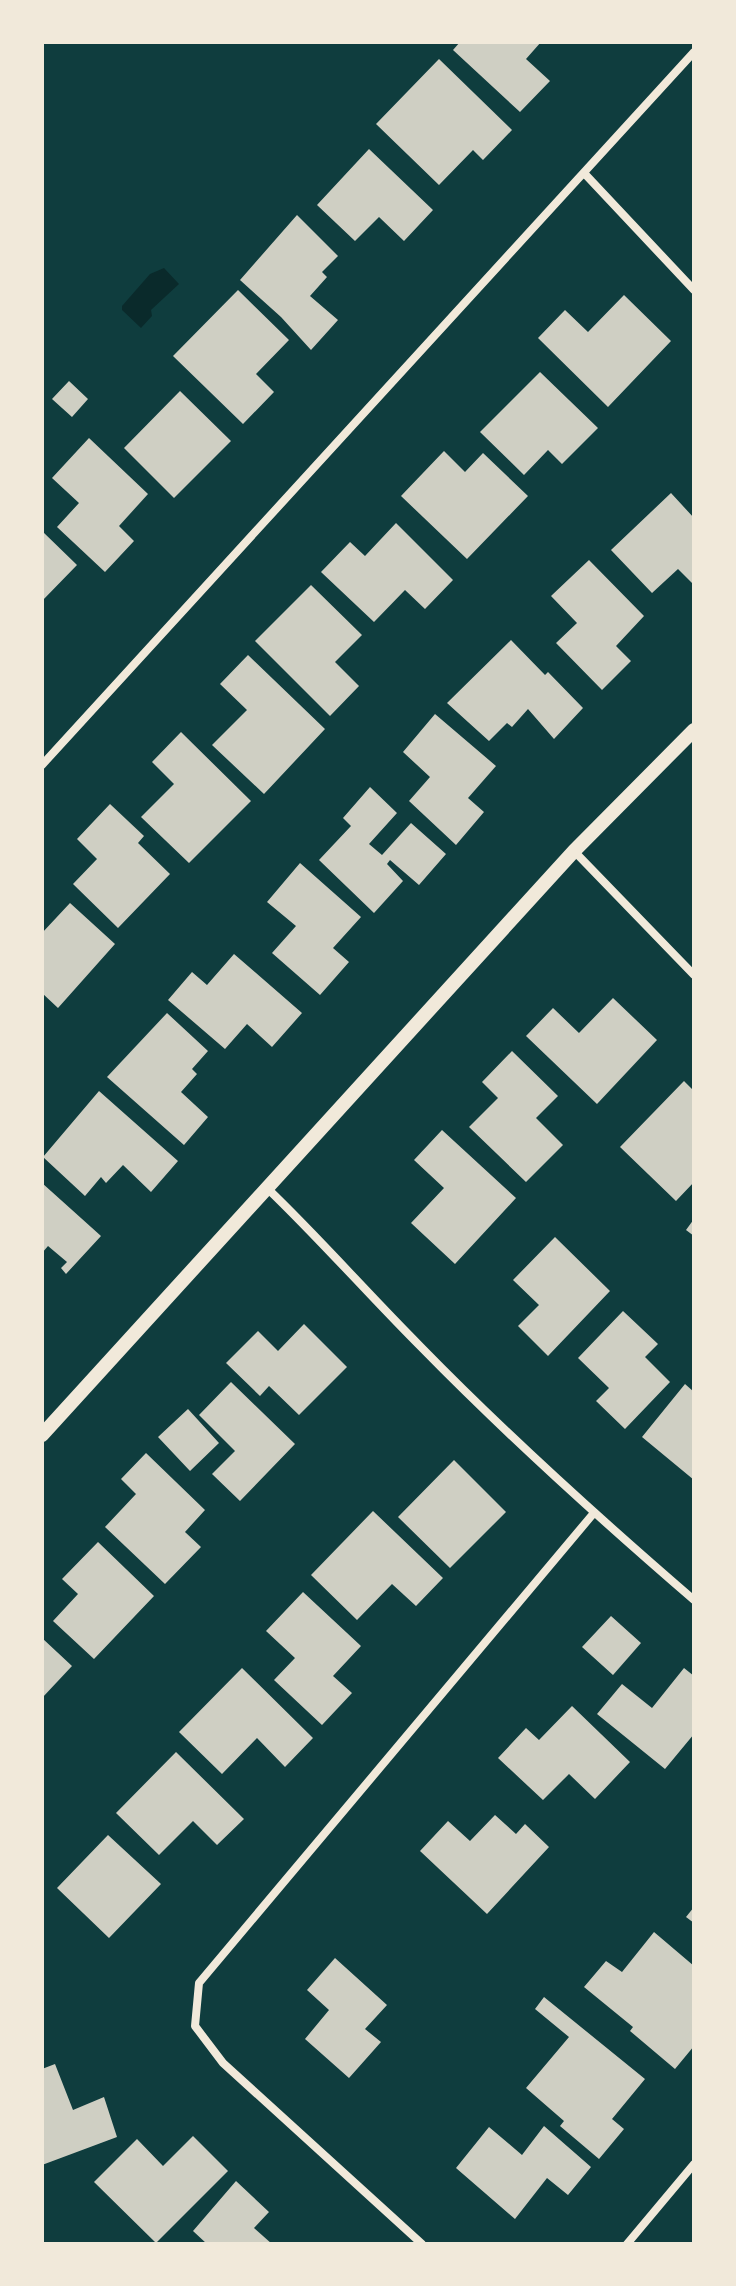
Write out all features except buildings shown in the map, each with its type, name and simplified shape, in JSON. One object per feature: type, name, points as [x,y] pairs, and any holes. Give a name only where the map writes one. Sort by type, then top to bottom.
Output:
[{"type":"street","points":[[42,765],[694,52]]},
{"type":"street","points":[[585,174],[694,290]]},
{"type":"street","points":[[42,1435],[574,851],[694,730]]},
{"type":"street","points":[[574,851],[694,975]]},
{"type":"street","points":[[268,1189],[422,1348],[593,1514],[694,1600]]},
{"type":"street","points":[[422,2244],[223,2063],[195,2026],[199,1983],[593,1514]]},
{"type":"street","points":[[627,2244],[694,2164]]},
{"type":"water","points":[[164,268],[179,284],[151,310],[152,316],[141,328],[122,310],[122,306],[150,274]]}]
